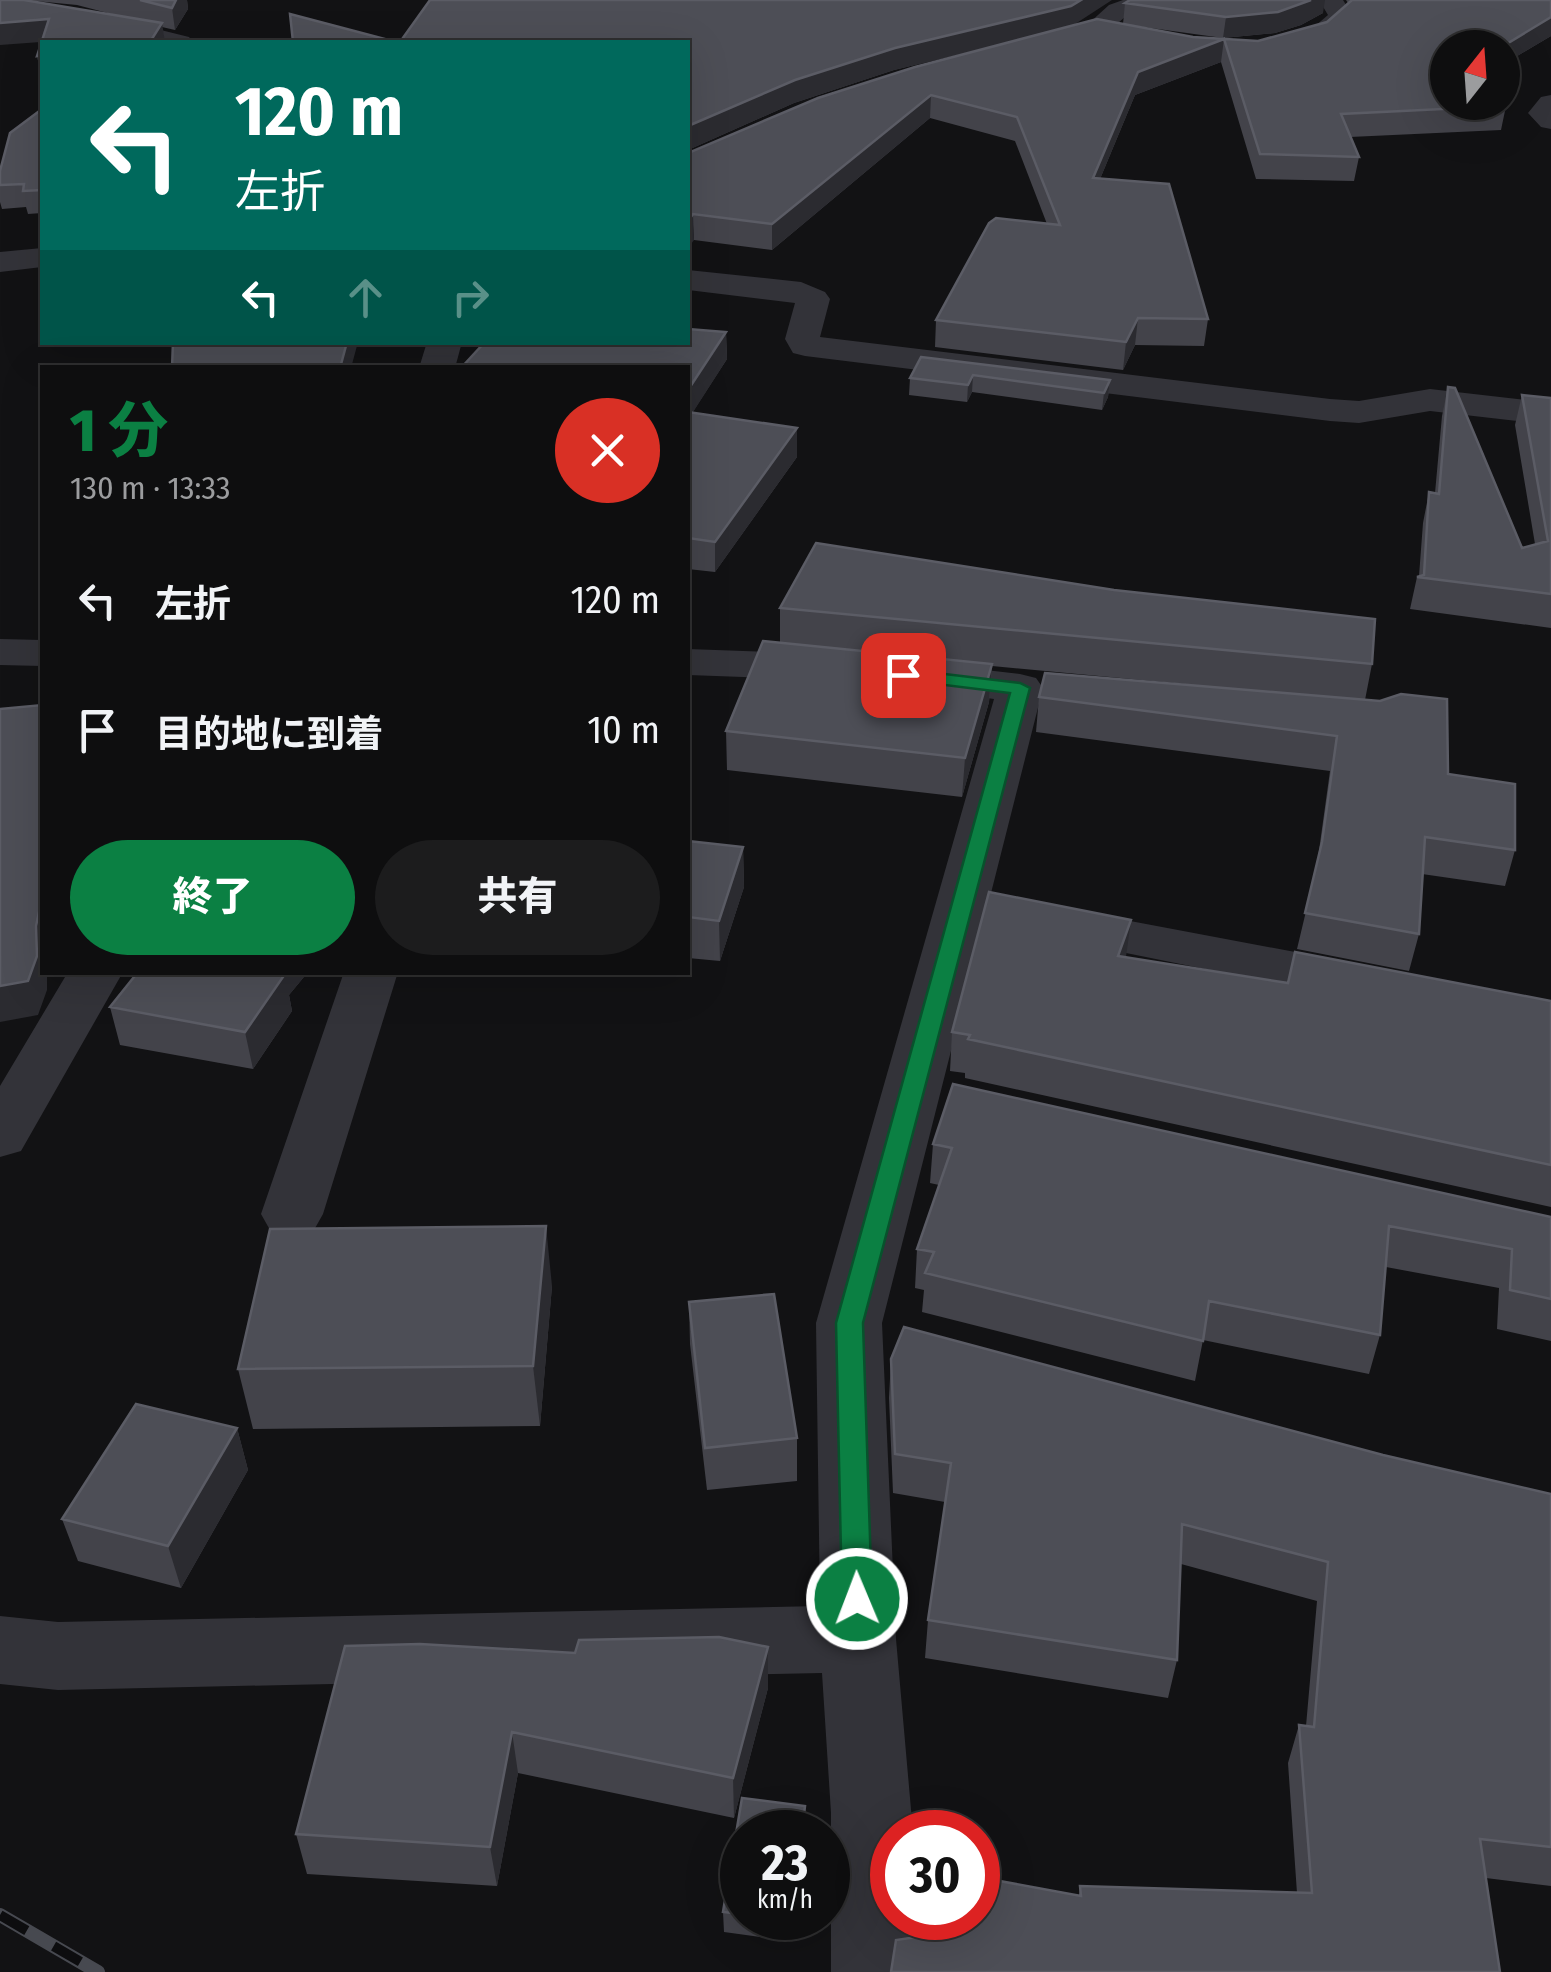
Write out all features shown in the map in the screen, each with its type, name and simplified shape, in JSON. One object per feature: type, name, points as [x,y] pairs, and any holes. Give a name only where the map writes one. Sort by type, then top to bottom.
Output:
[{"type":"street","points":[[1096,30],[1118,10],[1145,0]]},
{"type":"street","points":[[1257,54],[1299,45],[1323,32],[1340,16],[1331,0]]},
{"type":"street","points":[[0,6],[76,16],[172,40]]},
{"type":"street","points":[[1007,52],[1096,30],[1132,36]]},
{"type":"street","points":[[1551,103],[1542,113],[1551,121]]},
{"type":"street","points":[[0,262],[40,258]]},
{"type":"street","points":[[690,280],[801,292],[813,299],[802,339],[805,346],[1330,410],[1359,412],[1430,400],[1551,414]]},
{"type":"street","points":[[0,652],[40,653]]},
{"type":"street","points":[[690,662],[786,662],[1040,690],[960,904],[910,1089],[878,1330],[858,1639],[872,1813],[874,1972]]},
{"type":"street","points":[[960,904],[1418,994]]},
{"type":"street","points":[[0,1136],[94,975]]},
{"type":"street","points":[[292,1214],[370,975]]},
{"type":"street","points":[[910,1089],[968,1102]]},
{"type":"street","points":[[0,1650],[58,1656],[858,1639]]},
{"type":"building","points":[[0,0],[24,0],[162,23],[151,40],[42,40],[49,19],[0,23]]},
{"type":"building","points":[[140,0],[176,0],[172,8]]},
{"type":"building","points":[[430,0],[1081,0],[1071,6],[895,48],[795,80],[690,125],[690,40],[401,40]]},
{"type":"building","points":[[1311,0],[1278,12],[1226,17],[1125,3]]},
{"type":"building","points":[[1352,0],[1551,0],[1551,17],[1520,36],[1520,30],[1430,30],[1430,110],[1341,114],[1359,157],[1260,154],[1224,39],[1138,72],[1093,178],[1169,184],[1208,319],[1138,318],[1126,342],[936,320],[989,223],[996,218],[1060,225],[1017,117],[931,95],[772,224],[693,214],[690,218],[690,152],[818,98],[915,67],[1097,19],[1193,37],[1258,41],[1327,22]]},
{"type":"building","points":[[290,14],[385,40],[293,40]]},
{"type":"building","points":[[40,110],[40,190],[23,191],[24,184],[0,185],[10,133]]},
{"type":"building","points":[[690,329],[726,332],[690,387],[690,365],[464,365],[482,345],[690,345]]},
{"type":"building","points":[[173,345],[346,345],[341,365],[172,365]]},
{"type":"building","points":[[921,357],[1110,380],[1104,393],[973,375],[968,385],[910,378]]},
{"type":"building","points":[[1448,387],[1455,388],[1522,548],[1548,541],[1522,395],[1551,398],[1551,594],[1417,577],[1424,575],[1429,492],[1439,494]]},
{"type":"building","points":[[690,412],[797,428],[715,542],[690,538]]},
{"type":"building","points":[[816,543],[1114,590],[1375,619],[1372,664],[780,608]]},
{"type":"building","points":[[763,641],[992,664],[965,758],[726,731]]},
{"type":"building","points":[[1045,673],[1380,701],[1401,694],[1447,699],[1448,774],[1515,784],[1515,850],[1425,837],[1419,934],[1305,913],[1322,842],[1337,736],[1039,697]]},
{"type":"building","points":[[40,705],[37,956],[28,981],[0,986],[0,709]]},
{"type":"building","points":[[690,841],[743,847],[719,921],[690,917]]},
{"type":"building","points":[[989,892],[1131,920],[1118,956],[1288,983],[1295,952],[1551,1001],[1551,1165],[968,1039],[970,1035],[952,1032]]},
{"type":"building","points":[[136,975],[284,975],[245,1032],[110,1007]]},
{"type":"building","points":[[953,1084],[1551,1217],[1551,1299],[1510,1290],[1512,1249],[1389,1226],[1380,1335],[1209,1301],[1203,1341],[925,1273],[934,1252],[917,1249],[952,1148],[933,1144]]},
{"type":"building","points":[[546,1226],[533,1366],[238,1369],[270,1229]]},
{"type":"building","points":[[774,1294],[797,1438],[705,1448],[689,1302]]},
{"type":"building","points":[[904,1327],[1383,1455],[1551,1494],[1551,1847],[1480,1839],[1500,1972],[891,1972],[896,1940],[1000,1940],[1000,1881],[1081,1896],[1080,1886],[1312,1893],[1299,1725],[1314,1727],[1328,1562],[1182,1524],[1177,1660],[928,1620],[951,1463],[895,1454],[891,1359]]},
{"type":"building","points":[[136,1404],[237,1428],[168,1546],[62,1519]]},
{"type":"building","points":[[719,1637],[768,1647],[733,1778],[512,1732],[490,1847],[296,1834],[345,1646],[420,1644],[575,1653],[579,1640]]},
{"type":"building","points":[[742,1798],[805,1806],[805,1810],[740,1810]]},
{"type":"railway","points":[[0,1915],[98,1972]]},
{"type":"route","points":[[857,1599],[850,1323],[1020,688],[903,675]]}]
